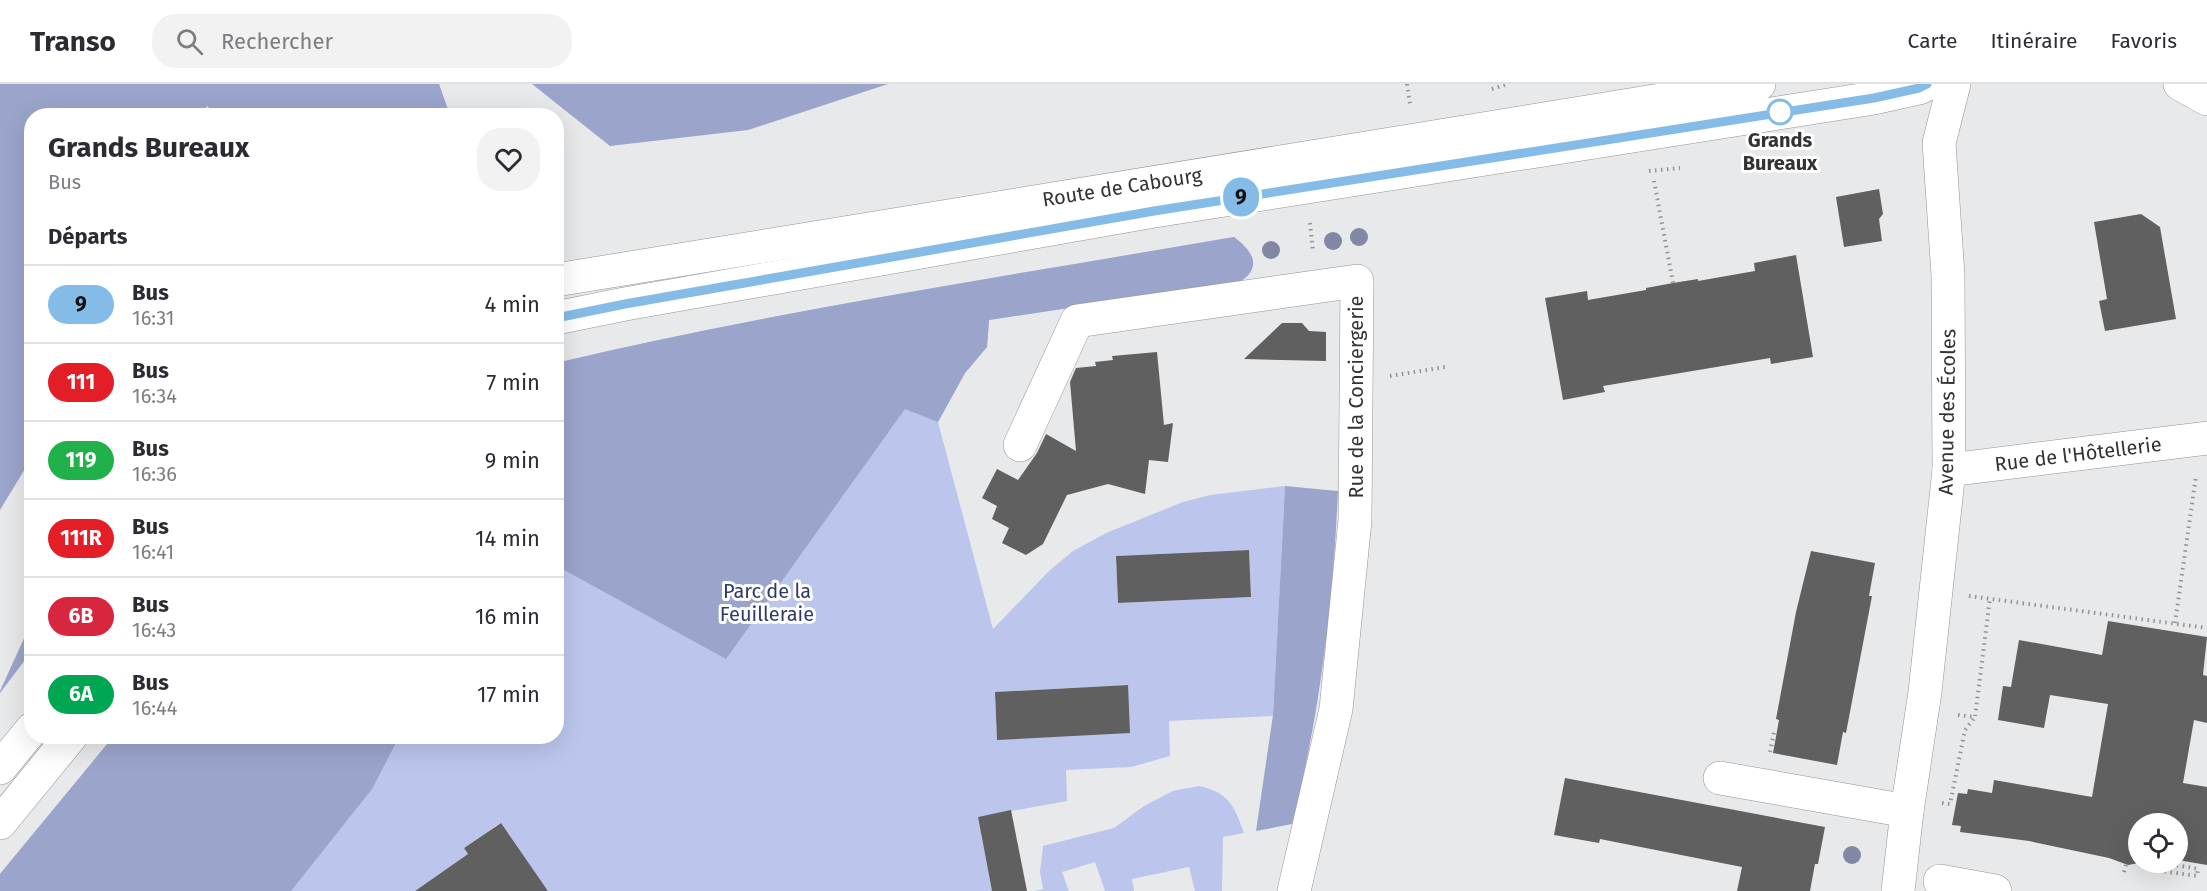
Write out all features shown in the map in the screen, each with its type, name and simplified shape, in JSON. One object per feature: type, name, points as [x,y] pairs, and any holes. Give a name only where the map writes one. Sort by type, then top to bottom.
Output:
[{"type":"main road","name":"Route de Cabourg","points":[[564,279],[1759,84]]},
{"type":"main road","name":"Route de Cabourg","points":[[564,316],[1154,211],[1874,98],[1919,88],[1927,84]]},
{"type":"main road","name":"Avenue des Écoles","points":[[1898,891],[1907,811],[1925,692],[1949,470],[1948,274],[1939,143],[1954,84]]},
{"type":"main road","points":[[2180,84],[2207,99]]},
{"type":"main road","name":"Rue de la Conciergerie","points":[[1020,445],[1077,321],[1357,281],[1355,520],[1336,709],[1294,891]]},
{"type":"main road","name":"Rue de l'Hôtellerie","points":[[1949,470],[2207,438]]},
{"type":"main road","points":[[0,768],[24,739]]},
{"type":"main road","points":[[0,823],[64,744]]},
{"type":"main road","points":[[1720,778],[1907,811]]},
{"type":"main road","points":[[1941,881],[1995,891]]},
{"type":"path","points":[[1407,84],[1410,105]]},
{"type":"path","points":[[1654,181],[1673,283]]},
{"type":"path","points":[[1387,377],[1445,367]]},
{"type":"path","points":[[2175,623],[2196,475]]},
{"type":"path","points":[[1962,595],[2207,628]]},
{"type":"path","points":[[1950,804],[1965,730],[1973,716],[1990,598]]},
{"type":"path","points":[[2124,872],[2126,865]]},
{"type":"path","points":[[2176,873],[2197,876],[2198,869],[2188,867]]},
{"type":"green space","name":"Parc de la Feuilleraie","points":[[1234,237],[1250,253],[1252,270],[1240,282],[989,320],[987,347],[965,373],[938,422],[993,629],[1049,571],[1073,551],[1106,533],[1183,502],[1210,495],[1285,486],[1273,716],[1169,721],[1170,756],[1131,767],[1066,770],[1067,801],[978,817],[992,891],[548,891],[500,823],[464,848],[468,854],[415,891],[0,891],[0,874],[107,744],[564,744],[564,361],[725,326]],"holes":[[[1249,550],[1251,597],[1118,603],[1116,556]],[[1127,685],[997,740],[995,692]]]},
{"type":"green space","points":[[1199,786],[1217,792],[1229,802],[1244,833],[1223,837],[1222,891],[1195,891],[1189,867],[1132,879],[1134,891],[1105,891],[1095,862],[1062,872],[1069,891],[1035,891],[1043,889],[1040,872],[1043,846],[1114,828],[1144,806],[1173,791]]},
{"type":"shaded area","points":[[0,84],[439,84],[448,108],[209,108],[207,106],[206,108],[24,108],[24,471],[0,510]]},
{"type":"shaded area","points":[[532,84],[888,84],[748,130],[610,146]]},
{"type":"shaded area","points":[[1234,237],[1250,253],[1253,264],[1252,270],[1240,282],[989,320],[987,347],[965,373],[938,422],[905,409],[726,659],[564,570],[564,361],[725,326]]},
{"type":"shaded area","points":[[1285,486],[1338,491],[1333,575],[1318,701],[1292,824],[1256,831],[1273,715]]},
{"type":"shaded area","points":[[24,638],[24,661],[0,693]]},
{"type":"shaded area","points":[[107,744],[395,744],[372,789],[291,891],[0,891],[0,874]]},
{"type":"building","points":[[1879,189],[1883,214],[1879,219],[1882,241],[1844,247],[1836,197]]},
{"type":"building","points":[[2141,214],[2160,227],[2176,319],[2105,331],[2099,301],[2107,299],[2094,222]]},
{"type":"building","points":[[1796,255],[1813,357],[1771,364],[1770,358],[1603,386],[1605,392],[1563,400],[1545,298],[1587,291],[1588,300],[1673,283],[1755,271],[1754,263]]},
{"type":"building","points":[[1282,323],[1302,323],[1309,331],[1326,332],[1326,361],[1244,359]]},
{"type":"building","points":[[1157,352],[1164,425],[1173,423],[1168,462],[1149,460],[1145,494],[1108,484],[1067,495],[1043,544],[1026,555],[1002,543],[1009,528],[992,519],[997,506],[982,498],[997,469],[1018,480],[1037,453],[1046,434],[1076,451],[1070,382],[1076,368],[1096,366],[1095,362],[1113,360],[1112,356]]},
{"type":"building","points":[[1249,550],[1251,597],[1118,603],[1116,556]]},
{"type":"building","points":[[1811,551],[1875,563],[1869,596],[1872,596],[1846,733],[1843,732],[1837,765],[1773,753],[1779,720],[1776,719],[1796,612]]},
{"type":"building","points":[[2108,621],[2207,637],[2203,675],[2207,676],[2207,723],[2194,720],[2183,783],[2207,787],[2207,865],[2188,862],[2188,813],[2128,813],[2128,865],[2109,858],[2029,841],[1960,832],[1961,826],[1952,825],[1958,793],[1967,794],[1968,789],[1992,793],[1994,780],[2092,797],[2108,704],[2050,695],[2044,728],[1998,720],[2003,686],[2011,687],[2019,640],[2102,655]]},
{"type":"building","points":[[1128,685],[1130,733],[997,740],[995,692]]},
{"type":"building","points":[[1565,778],[1825,827],[1810,891],[1737,891],[1742,867],[1600,839],[1599,843],[1554,835]]},
{"type":"building","points":[[1011,810],[1027,891],[992,891],[978,817]]},
{"type":"building","points":[[501,823],[548,891],[415,891],[468,854],[464,848]]},
{"type":"bus line","name":"9","points":[[564,316],[1154,211],[1793,111],[1854,99],[1874,98],[1919,88],[1927,84]]},
{"type":"place","name":"Grands Bureaux","points":[[1780,112]]}]
